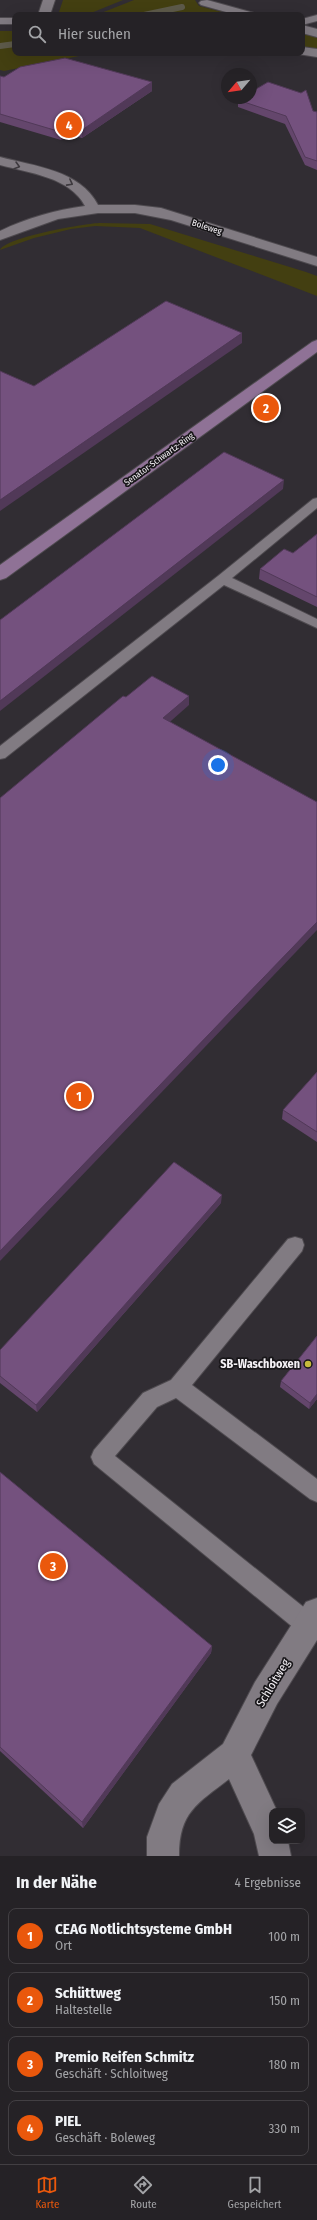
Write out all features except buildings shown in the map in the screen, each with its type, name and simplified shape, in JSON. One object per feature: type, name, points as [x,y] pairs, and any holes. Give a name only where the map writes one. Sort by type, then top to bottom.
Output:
[{"type":"main road","name":"Senator-Schwartz-Ring","points":[[0,574],[317,345]]},
{"type":"street","points":[[45,12],[49,0]]},
{"type":"street","points":[[205,3],[239,12]]},
{"type":"street","points":[[0,21],[12,21]]},
{"type":"street","points":[[305,30],[317,33]]},
{"type":"street","points":[[305,51],[317,53]]},
{"type":"street","points":[[0,161],[71,182],[82,191],[94,210]]},
{"type":"street","name":"Boleweg","points":[[0,236],[15,228],[45,218],[94,210],[138,209],[170,215],[317,262]]},
{"type":"street","name":"Schloitweg","points":[[163,1856],[163,1837],[170,1815],[183,1795],[234,1755],[266,1692],[312,1619]]},
{"type":"street","points":[[234,1755],[270,1832],[275,1856]]},
{"type":"lane","points":[[305,21],[317,18]]},
{"type":"lane","points":[[0,754],[223,579],[317,502]]},
{"type":"lane","points":[[223,579],[317,624]]},
{"type":"lane","points":[[295,1245],[178,1387],[150,1400],[101,1456],[312,1619]]},
{"type":"lane","points":[[178,1387],[317,1492]]},
{"type":"shaded area","points":[[63,0],[123,0],[93,12],[59,12]]},
{"type":"shaded area","points":[[134,0],[195,0],[199,6],[222,12],[104,12]]},
{"type":"shaded area","points":[[0,31],[12,31],[12,56],[79,56],[4,71],[0,70]]},
{"type":"shaded area","points":[[305,34],[317,37],[317,49],[305,47]]},
{"type":"shaded area","points":[[99,223],[150,224],[306,272],[317,276],[317,296],[140,228],[95,226],[71,229],[34,238],[0,250],[5,245],[30,236]]},
{"type":"waterway","points":[[158,12],[182,7]]},
{"type":"waterway","points":[[0,46],[12,44]]},
{"type":"place","name":"PIEL","points":[[69,125]]},
{"type":"place","name":"Schüttweg","points":[[266,408]]},
{"type":"place","name":"CEAG Notlichtsysteme GmbH","points":[[79,1096]]},
{"type":"place","name":"SB-Waschboxen","points":[[308,1364]]},
{"type":"place","name":"Premio Reifen Schmitz","points":[[53,1566]]}]
